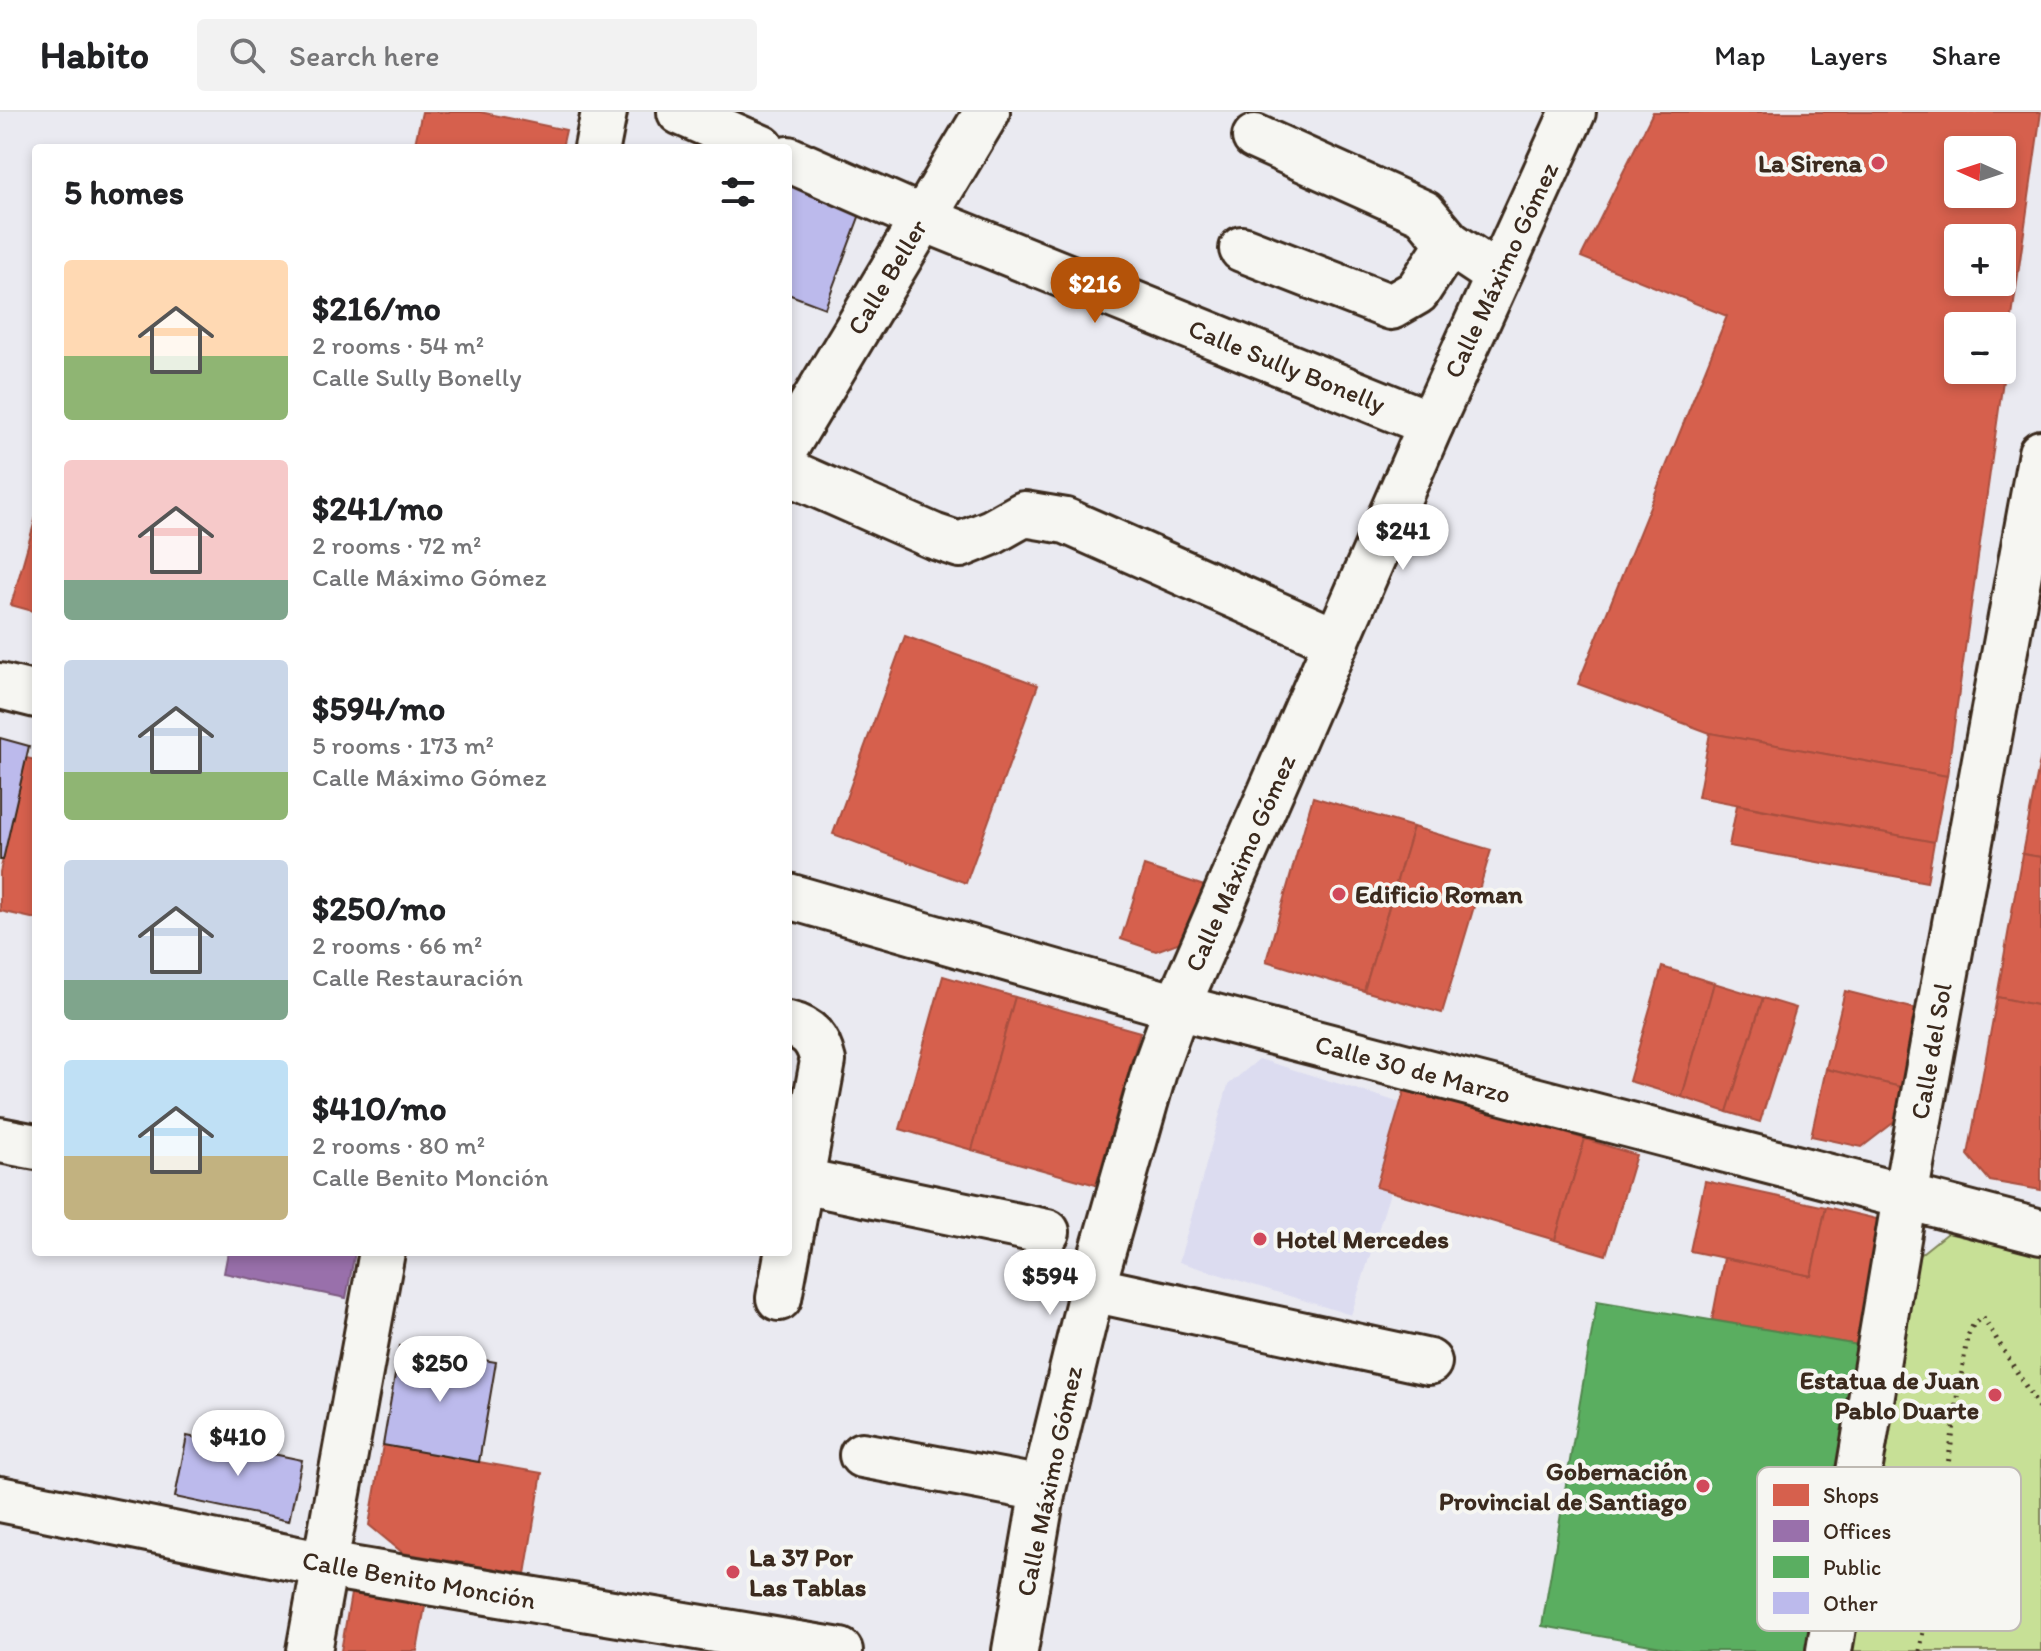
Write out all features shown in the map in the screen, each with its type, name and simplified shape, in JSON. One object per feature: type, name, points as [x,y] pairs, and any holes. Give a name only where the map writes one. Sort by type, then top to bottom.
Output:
[{"type":"street","points":[[598,144],[604,112]]},
{"type":"street","points":[[680,112],[753,144]]},
{"type":"street","name":"Calle Beller","points":[[792,437],[987,112]]},
{"type":"street","name":"Calle Máximo Gómez","points":[[1015,1651],[1043,1489],[1092,1289],[1155,1068],[1177,1007],[1431,424],[1573,112]]},
{"type":"street","points":[[1255,137],[1424,213],[1449,243],[1497,275]]},
{"type":"street","name":"Calle Sully Bonelly","points":[[792,161],[922,218],[1431,424]]},
{"type":"street","points":[[1242,249],[1391,307],[1417,292],[1449,243]]},
{"type":"street","name":"Calle del Sol","points":[[1860,1467],[1905,1197],[2041,453]]},
{"type":"street","points":[[792,474],[960,545],[1024,514],[1066,521],[1337,641]]},
{"type":"street","points":[[0,686],[32,694]]},
{"type":"street","name":"Calle 30 de Marzo","points":[[792,897],[1177,1007],[2041,1232]]},
{"type":"street","points":[[792,1025],[803,1027],[819,1042],[823,1061],[792,1232]]},
{"type":"street","points":[[0,1140],[32,1146]]},
{"type":"street","points":[[802,1181],[1047,1232]]},
{"type":"street","points":[[309,1651],[381,1256]]},
{"type":"street","points":[[779,1298],[787,1256]]},
{"type":"street","points":[[1092,1289],[1429,1362]]},
{"type":"street","points":[[862,1455],[1043,1489]]},
{"type":"street","name":"Calle Benito Monción","points":[[0,1499],[326,1565],[840,1651]]},
{"type":"street","name":"Calle del Sol","points":[[1829,1651],[1832,1631]]},
{"type":"path","points":[[1947,1467],[1965,1349],[1974,1323],[1983,1317],[2041,1411]]},
{"type":"path","points":[[1920,1651],[1923,1631]]},
{"type":"shaded area","name":"Hotel Mercedes","points":[[1259,1059],[1417,1108],[1351,1315],[1179,1262],[1228,1085]]},
{"type":"green space","points":[[1947,1233],[2041,1255],[2041,1651],[1843,1651],[1846,1631],[2021,1631],[2021,1467],[1874,1467],[1908,1264]]},
{"type":"building: Shops","points":[[422,112],[480,112],[566,130],[563,144],[415,144]]},
{"type":"building: Shops","name":"La Sirena","points":[[1653,112],[2041,112],[2016,289],[2016,224],[1944,224],[1944,296],[2015,296],[2013,312],[1944,312],[1944,384],[2002,384],[1947,776],[1710,733],[1578,684],[1727,316],[1581,257]]},
{"type":"building: Shops","points":[[32,531],[32,611],[11,605]]},
{"type":"building: Shops","points":[[905,636],[1038,685],[966,883],[833,834]]},
{"type":"building: Shops","points":[[1710,733],[1947,776],[1934,842],[1698,797]]},
{"type":"building: Shops","points":[[2041,755],[2041,857],[2022,854]]},
{"type":"building: Shops","points":[[26,758],[32,759],[32,918],[0,911],[0,872]]},
{"type":"building: Shops","name":"Edificio Roman","points":[[1313,797],[1413,827],[1364,991],[1266,961]]},
{"type":"building: Shops","points":[[1737,805],[1934,842],[1927,882],[1729,846]]},
{"type":"building: Shops","points":[[1413,827],[1491,850],[1442,1013],[1364,991]]},
{"type":"building: Shops","points":[[2022,854],[2041,857],[2041,1006],[1997,997]]},
{"type":"building: Shops","points":[[1144,866],[1210,888],[1194,937],[1156,951],[1121,939]]},
{"type":"building: Shops","points":[[1662,967],[1714,983],[1682,1097],[1629,1081]]},
{"type":"building: Shops","points":[[943,976],[1015,997],[972,1150],[900,1129]]},
{"type":"building: Shops","points":[[1714,983],[1763,998],[1727,1112],[1682,1097]]},
{"type":"building: Shops","points":[[1845,991],[1924,1011],[1905,1088],[1826,1069]]},
{"type":"building: Shops","points":[[1015,997],[1140,1032],[1096,1185],[972,1150]]},
{"type":"building: Shops","points":[[1997,997],[2041,1006],[2041,1190],[1990,1181],[1968,1155]]},
{"type":"building: Shops","points":[[1763,998],[1796,1008],[1760,1122],[1727,1112]]},
{"type":"building: Shops","points":[[1826,1069],[1905,1088],[1897,1120],[1862,1147],[1811,1136]]},
{"type":"building: Shops","points":[[1406,1085],[1585,1139],[1555,1240],[1376,1187]]},
{"type":"building: Shops","points":[[1585,1139],[1636,1155],[1606,1255],[1555,1240]]},
{"type":"building: Shops","points":[[1705,1181],[1826,1207],[1811,1276],[1690,1251]]},
{"type":"building: Shops","points":[[1826,1207],[1885,1221],[1864,1346],[1712,1320],[1724,1258],[1811,1276]]},
{"type":"building: Shops","points":[[383,1445],[542,1473],[525,1574],[403,1553],[369,1525]]},
{"type":"building: Shops","points":[[352,1588],[426,1601],[417,1651],[341,1651]]},
{"type":"building: Offices","points":[[227,1256],[354,1256],[346,1298],[224,1273]]},
{"type":"building: Public","name":"Gobernación Provincial de Santiago","points":[[1597,1301],[1864,1346],[1843,1467],[1757,1467],[1757,1631],[1815,1631],[1812,1651],[1685,1651],[1542,1626]]},
{"type":"building: Other","points":[[792,183],[865,201],[825,308],[792,296]]},
{"type":"building: Other","points":[[0,738],[29,746],[3,860],[0,860]]},
{"type":"building: Other","points":[[400,1346],[496,1362],[479,1462],[383,1445]]},
{"type":"building: Other","points":[[187,1436],[302,1460],[289,1521],[175,1497]]},
{"type":"place","name":"La Sirena","points":[[1878,163]]},
{"type":"place","name":"Edificio Roman","points":[[1339,894]]},
{"type":"place","name":"Hotel Mercedes","points":[[1260,1239]]},
{"type":"place","name":"Estatua de Juan Pablo Duarte","points":[[1995,1395]]},
{"type":"place","name":"Gobernación Provincial de Santiago","points":[[1703,1486]]},
{"type":"place","name":"La 37 Por Las Tablas","points":[[733,1572]]}]
